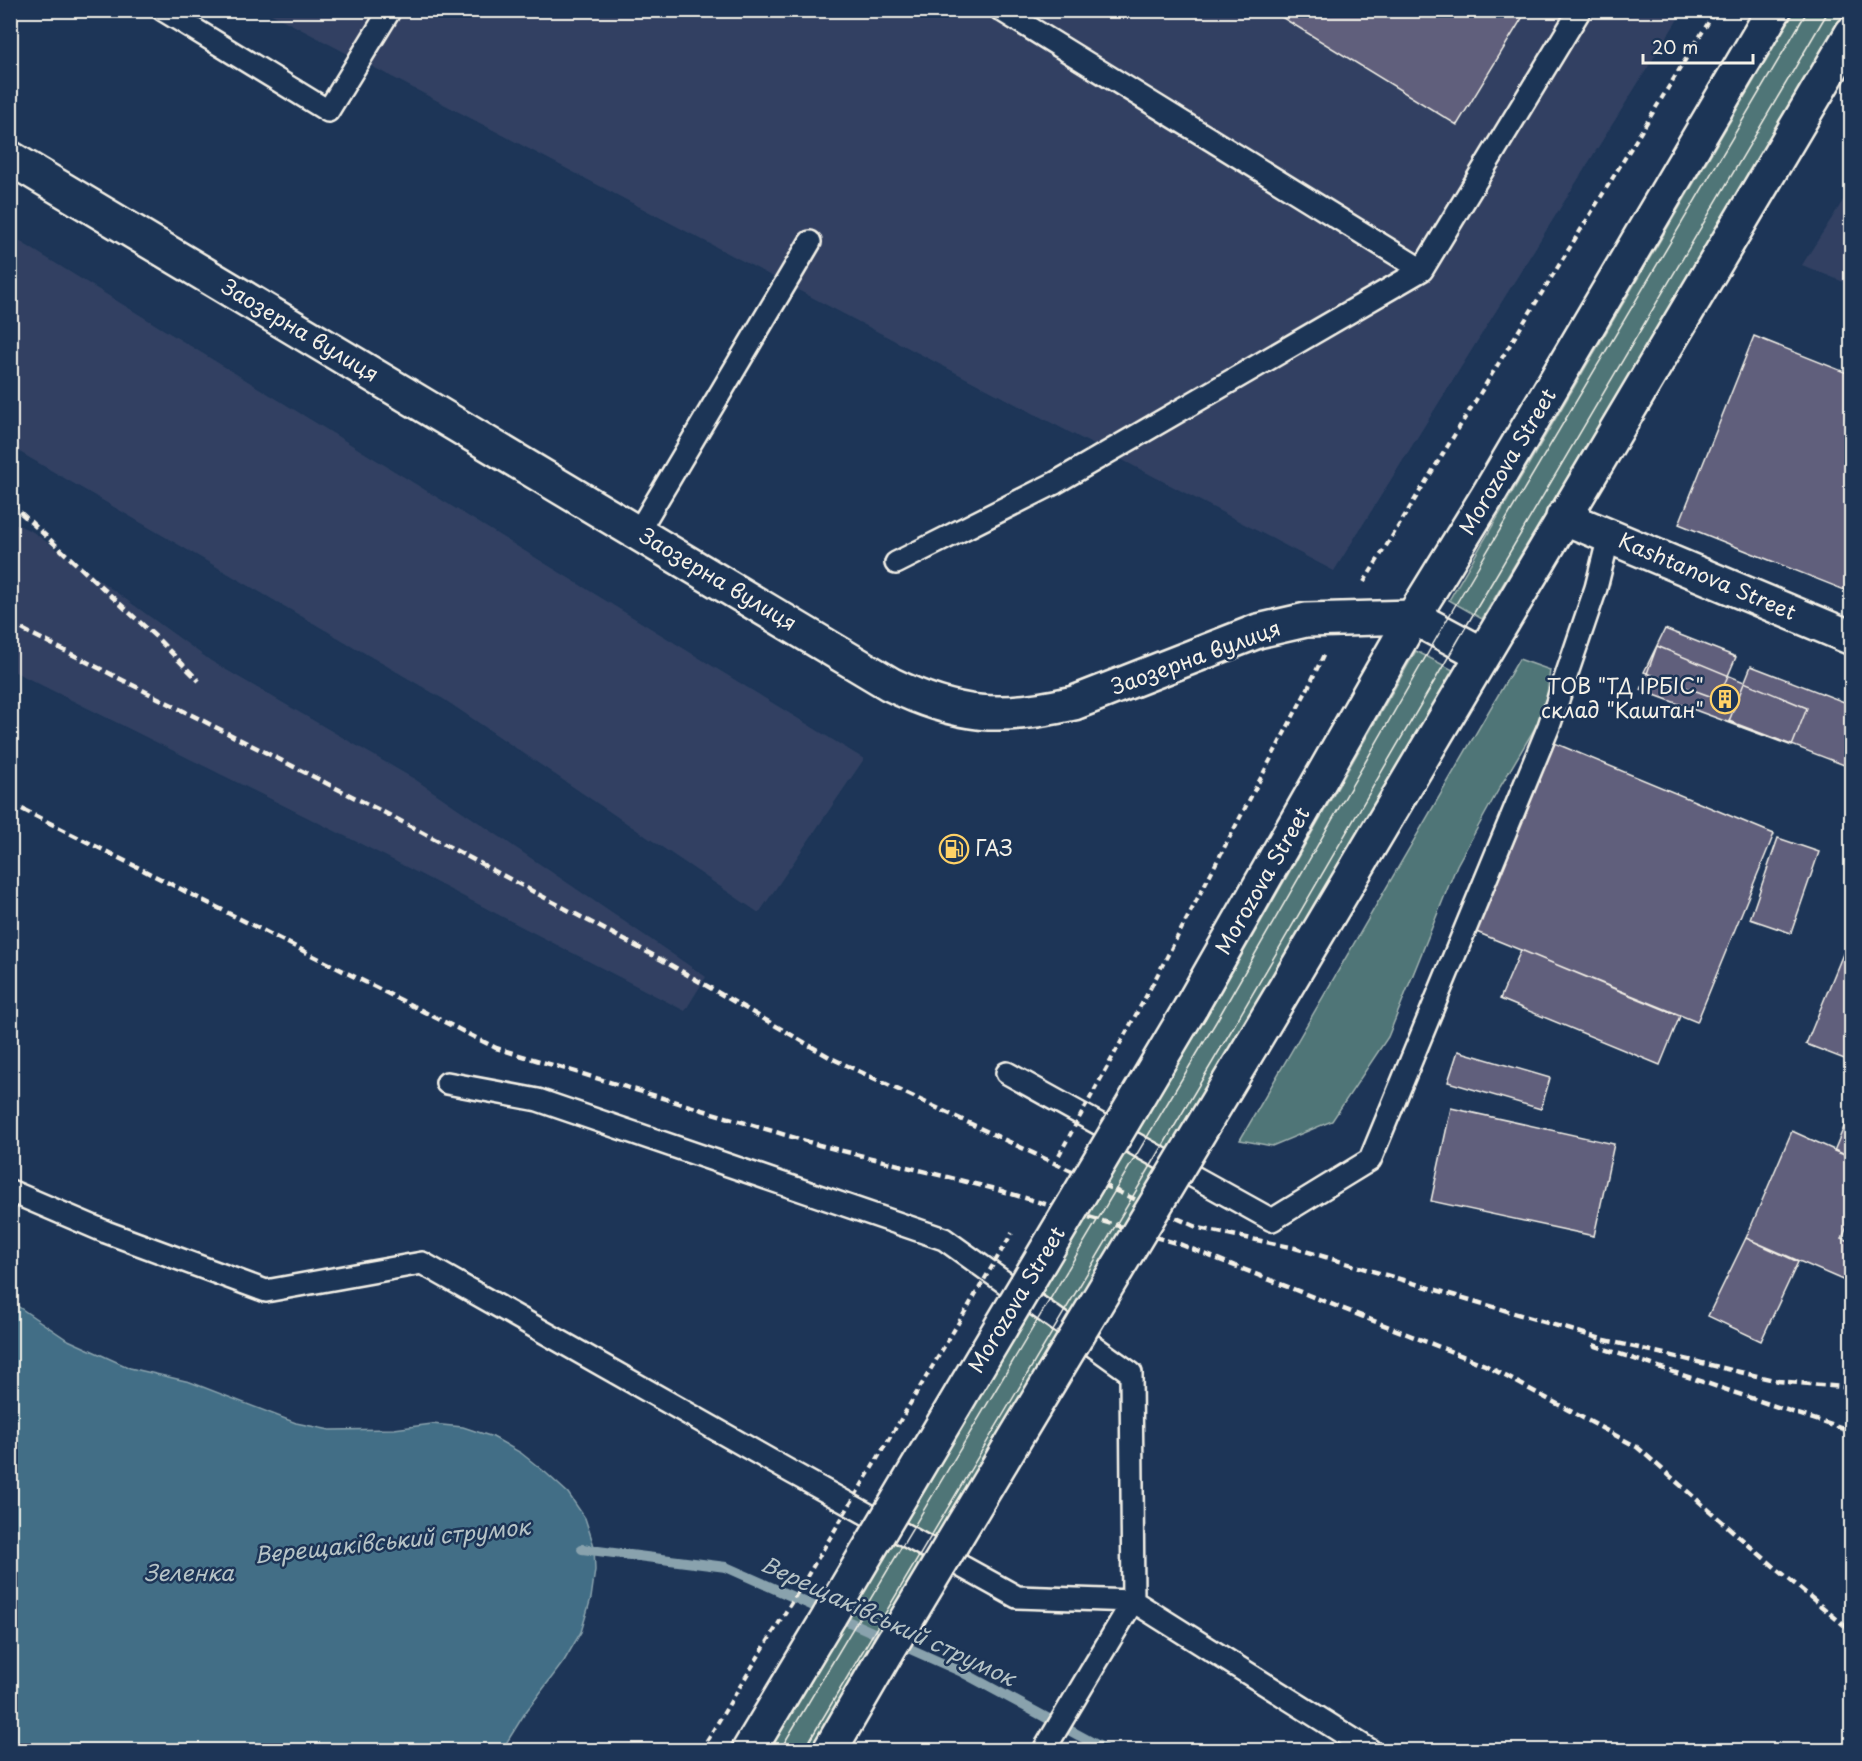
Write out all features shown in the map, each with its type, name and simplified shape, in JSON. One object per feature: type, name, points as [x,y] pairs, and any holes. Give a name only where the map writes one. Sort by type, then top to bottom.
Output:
[{"type":"main road","name":"Morozova Street","points":[[749,1750],[1191,1007],[1413,617],[1491,492],[1774,10]]},
{"type":"main road","points":[[830,1750],[1252,1044],[1851,33]]},
{"type":"main road","name":"Заозерна вулиця","points":[[10,158],[890,684],[920,698],[950,708],[975,713],[1006,714],[1074,703],[1258,631],[1306,620],[1339,621],[1413,617]]},
{"type":"main road","name":"Kashtanova Street","points":[[1563,517],[1851,638]]},
{"type":"main road","points":[[1413,617],[1482,654]]},
{"type":"lane","points":[[163,10],[328,111],[390,10]]},
{"type":"lane","points":[[1001,10],[1422,270]]},
{"type":"lane","points":[[896,562],[1055,483],[1422,270],[1580,10]]},
{"type":"lane","points":[[638,532],[810,242]]},
{"type":"lane","points":[[1007,1073],[1272,1220],[1370,1160],[1549,726],[1596,588],[1610,536]]},
{"type":"lane","points":[[447,1083],[538,1100],[944,1239],[1131,1373],[1133,1602],[1044,1750]]},
{"type":"lane","points":[[10,1191],[106,1232],[266,1291],[422,1263],[1017,1597],[1133,1602],[1370,1750]]},
{"type":"path","points":[[1054,1163],[1151,987],[1307,690],[1339,621],[1716,10]]},
{"type":"path","points":[[701,1750],[1013,1231]]},
{"type":"shaded area","points":[[266,11],[1683,11],[1334,571]]},
{"type":"shaded area","points":[[1851,188],[1851,285],[1802,265]]},
{"type":"shaded area","points":[[11,236],[864,759],[759,913],[445,700],[11,447]]},
{"type":"shaded area","points":[[10,521],[33,532],[211,661],[416,780],[706,977],[685,1011],[383,855],[11,670]]},
{"type":"green space","points":[[1795,11],[1848,11],[1482,619],[1449,600]]},
{"type":"green space","points":[[1416,651],[1455,671],[819,1750],[766,1750],[1219,995]]},
{"type":"green space","points":[[1519,659],[1550,670],[1545,711],[1457,865],[1388,1037],[1332,1121],[1272,1146],[1240,1140]]},
{"type":"water","name":"Зеленка","points":[[10,1301],[66,1339],[130,1368],[190,1382],[296,1423],[330,1430],[394,1429],[432,1424],[463,1427],[493,1437],[521,1453],[568,1493],[585,1518],[594,1546],[595,1570],[591,1598],[581,1632],[564,1661],[525,1713],[502,1750],[11,1750]]},
{"type":"building","points":[[1270,10],[1527,10],[1457,125]]},
{"type":"building","points":[[1754,336],[1852,375],[1852,593],[1679,524]]},
{"type":"building","points":[[1665,629],[1736,657],[1718,699],[1644,672]]},
{"type":"building","name":"ТОВ \"ТД ІРБІС\" склад \"Каштан\"","points":[[1657,646],[1807,708],[1792,746],[1641,690]]},
{"type":"building","points":[[1751,666],[1852,705],[1852,768],[1729,721]]},
{"type":"building","points":[[1552,742],[1774,834],[1697,1022],[1474,931]]},
{"type":"building","points":[[1778,838],[1819,852],[1791,933],[1750,919]]},
{"type":"building","points":[[1852,932],[1852,1062],[1806,1044]]},
{"type":"building","points":[[1521,950],[1680,1016],[1660,1065],[1500,999]]},
{"type":"building","points":[[1458,1051],[1550,1078],[1541,1109],[1448,1082]]},
{"type":"building","points":[[1451,1108],[1614,1144],[1594,1236],[1431,1201]]},
{"type":"building","points":[[1852,1108],[1852,1158],[1834,1151]]},
{"type":"building","points":[[1792,1131],[1852,1158],[1852,1216],[1842,1238],[1852,1242],[1852,1284],[1746,1238]]},
{"type":"building","points":[[1746,1238],[1798,1262],[1761,1341],[1708,1316]]},
{"type":"waterway","name":"Верещаківський струмок","points":[[582,1549],[726,1567],[962,1672],[1106,1750]]},
{"type":"tram line","points":[[780,1750],[1216,1022],[1456,604],[1808,10]]},
{"type":"tram line","points":[[804,1750],[1231,1031],[1829,10]]},
{"type":"railway","points":[[10,503],[156,637],[199,681]]},
{"type":"railway","points":[[10,623],[393,817],[662,960],[833,1059],[1199,1228],[1295,1248],[1605,1340],[1778,1381],[1852,1388]]},
{"type":"railway","points":[[10,803],[496,1048],[819,1145],[995,1189],[1182,1245],[1485,1365],[1637,1447],[1852,1632]]},
{"type":"railway","points":[[1593,1345],[1852,1432]]},
{"type":"place","name":"ТОВ \"ТД ІРБІС\" склад \"Каштан\"","points":[[1725,699]]},
{"type":"place","name":"ГАЗ","points":[[954,849]]}]
